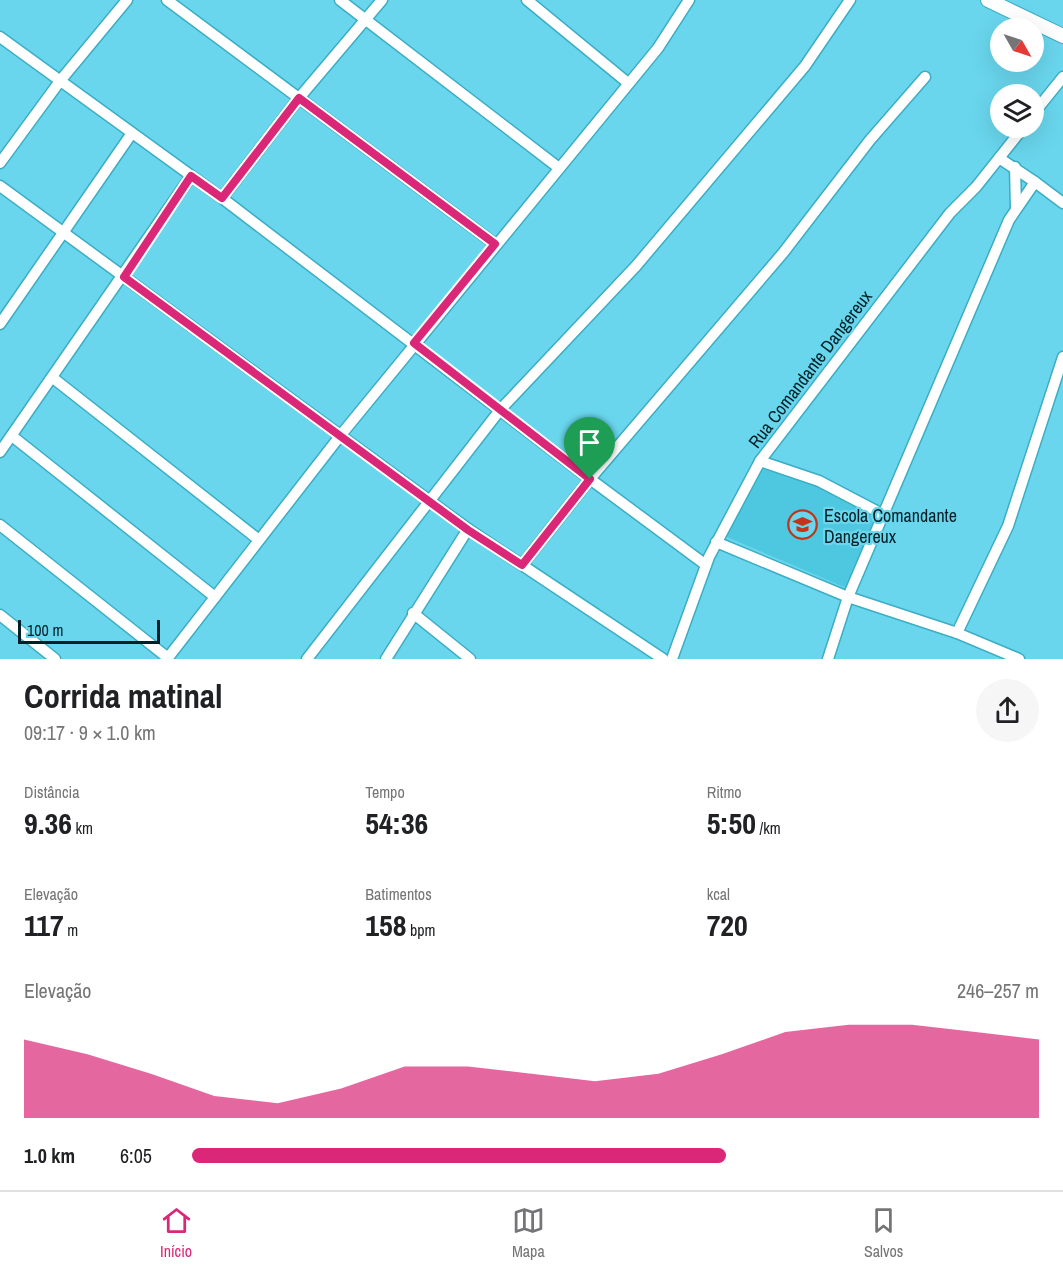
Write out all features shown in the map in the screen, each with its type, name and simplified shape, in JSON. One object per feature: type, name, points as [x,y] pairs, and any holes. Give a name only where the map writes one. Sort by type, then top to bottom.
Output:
[{"type":"main road","points":[[988,0],[1063,36]]},
{"type":"street","points":[[0,163],[60,81],[127,0]]},
{"type":"street","points":[[167,0],[495,244]]},
{"type":"street","points":[[340,0],[559,168]]},
{"type":"street","points":[[222,198],[299,98],[382,0]]},
{"type":"street","points":[[526,0],[628,83]]},
{"type":"street","points":[[0,525],[167,659],[339,436],[658,48],[688,0]]},
{"type":"street","points":[[307,659],[500,410],[643,257],[806,66],[849,0]]},
{"type":"street","points":[[0,37],[222,198],[706,565]]},
{"type":"street","points":[[1044,100],[1063,76]]},
{"type":"street","points":[[522,565],[590,479],[783,253],[870,140],[925,77]]},
{"type":"street","points":[[0,324],[132,133]]},
{"type":"street","name":"Rua Comandante Dangereux","points":[[672,659],[716,542],[760,460],[950,213],[1015,138]]},
{"type":"street","points":[[999,158],[1015,167],[1063,203]]},
{"type":"street","points":[[1015,167],[1016,208]]},
{"type":"street","points":[[0,452],[124,277],[191,176]]},
{"type":"street","points":[[828,659],[848,597],[1016,208],[1035,182]]},
{"type":"street","points":[[0,186],[468,530],[663,659]]},
{"type":"street","points":[[957,633],[1008,526],[1063,357]]},
{"type":"street","points":[[53,378],[259,540]]},
{"type":"street","points":[[12,436],[215,597]]},
{"type":"street","points":[[760,460],[819,481],[884,515]]},
{"type":"street","points":[[386,659],[413,613],[468,530]]},
{"type":"street","points":[[716,542],[848,597],[957,633],[1019,659]]},
{"type":"street","points":[[413,613],[470,659]]},
{"type":"street","points":[[0,615],[55,659]]},
{"type":"street","points":[[395,659],[396,642]]},
{"type":"shaded area","name":"Escola Comandante Dangereux","points":[[760,461],[884,515],[851,590],[720,534]]},
{"type":"place","name":"Escola Comandante Dangereux","points":[[803,525]]},
{"type":"route","points":[[299,98],[495,244],[414,343],[590,479],[522,565],[468,530],[124,277],[191,176],[222,198],[299,98]]}]
